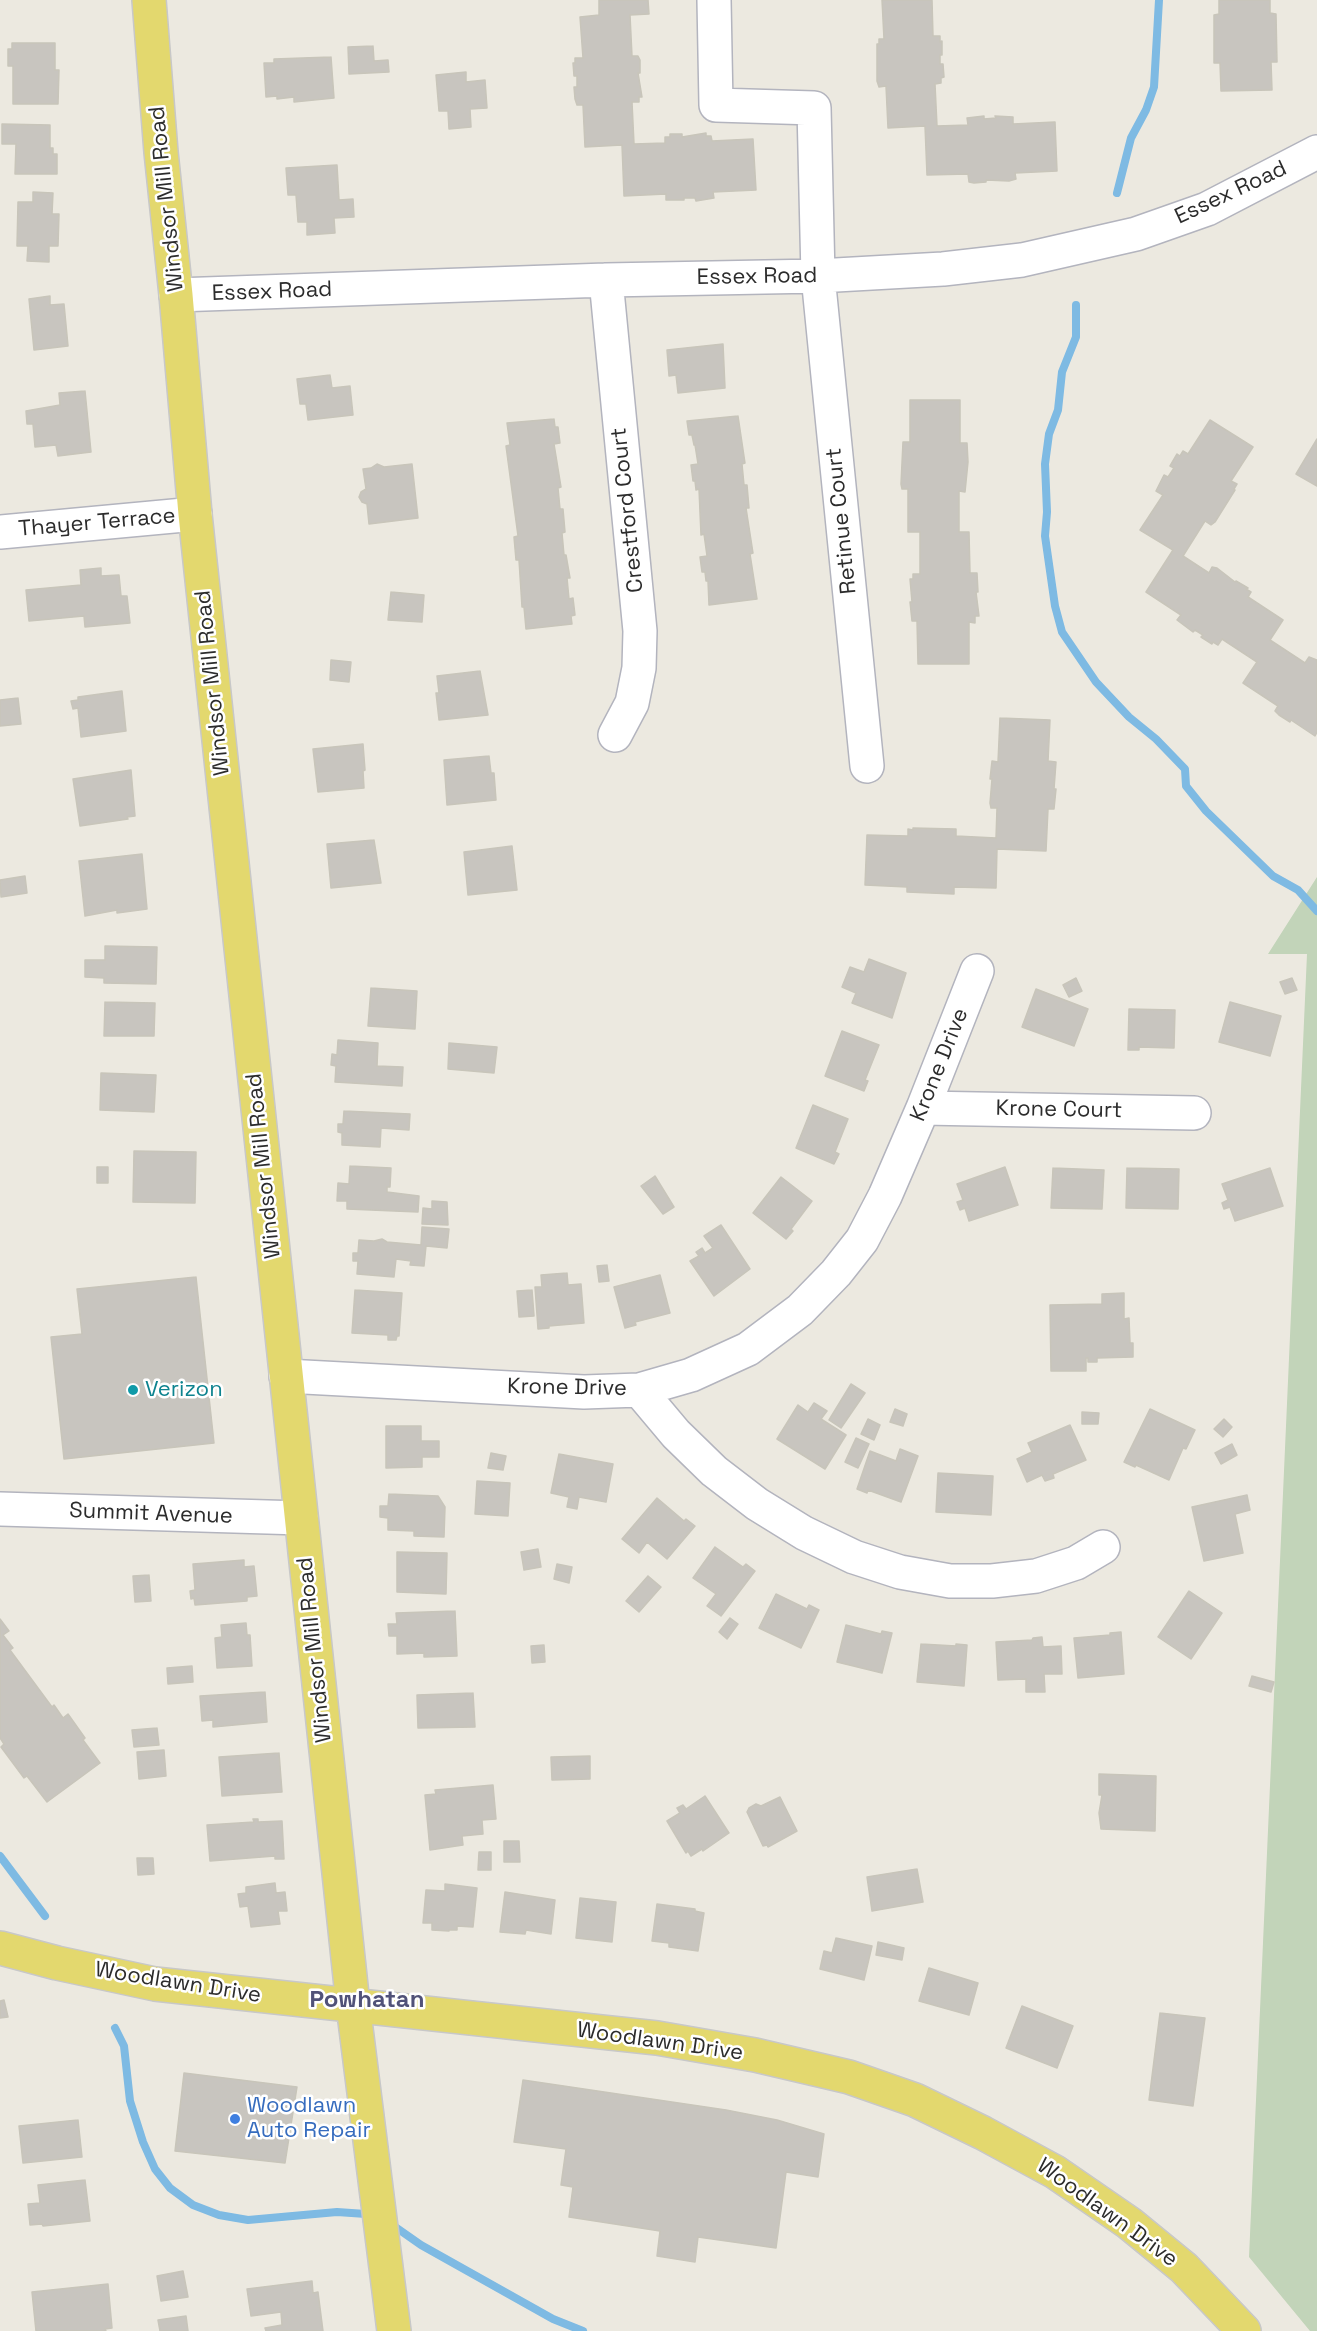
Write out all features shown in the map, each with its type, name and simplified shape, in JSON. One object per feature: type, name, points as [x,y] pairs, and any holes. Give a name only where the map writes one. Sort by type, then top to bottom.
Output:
[{"type":"main road","name":"Windsor Mill Road","points":[[149,0],[195,514],[353,2005],[394,2331]]},
{"type":"main road","name":"Woodlawn Drive","points":[[0,1948],[155,1984],[657,2038],[745,2053],[849,2077],[915,2100],[1055,2172],[1129,2223],[1184,2268],[1244,2331]]},
{"type":"street","name":"Retinue Court","points":[[714,0],[716,105],[814,108],[818,276],[867,766]]},
{"type":"street","name":"Essex Road","points":[[176,295],[606,280],[818,276],[943,269],[1022,260],[1125,236],[1207,209],[1271,178],[1317,152]]},
{"type":"street","name":"Crestford Court","points":[[606,280],[640,631],[639,668],[632,703],[615,735]]},
{"type":"street","name":"Thayer Terrace","points":[[0,532],[195,514]]},
{"type":"street","name":"Krone Drive","points":[[286,1376],[584,1392],[639,1390],[692,1375],[748,1349],[800,1310],[836,1273],[862,1240],[885,1196],[923,1108],[977,971]]},
{"type":"street","name":"Krone Court","points":[[923,1108],[1194,1113]]},
{"type":"street","points":[[639,1390],[676,1434],[714,1471],[757,1504],[804,1533],[854,1557],[900,1572],[950,1581],[992,1581],[1036,1576],[1076,1563],[1103,1547]]},
{"type":"street","name":"Summit Avenue","points":[[0,1509],[301,1518]]},
{"type":"green space","points":[[1317,877],[1317,2331],[1310,2331],[1249,2257],[1307,954],[1268,954]]},
{"type":"building","points":[[599,0],[648,0],[649,14],[630,15],[632,56],[638,56],[640,60],[640,73],[638,73],[642,97],[639,97],[639,102],[632,102],[634,144],[665,143],[665,137],[670,137],[670,134],[682,134],[682,137],[706,133],[706,136],[711,136],[712,141],[753,139],[756,190],[713,192],[714,198],[696,201],[695,198],[666,200],[666,194],[624,196],[622,145],[585,147],[583,105],[577,105],[575,99],[574,87],[577,87],[577,76],[574,76],[573,63],[575,63],[575,58],[583,58],[580,17],[599,15]]},
{"type":"building","points":[[882,0],[932,0],[933,36],[940,36],[940,42],[942,41],[940,64],[943,64],[944,77],[941,78],[941,83],[935,84],[937,126],[968,125],[967,118],[984,116],[984,119],[996,118],[995,116],[1013,117],[1013,124],[1055,122],[1057,171],[1015,173],[1016,179],[1009,181],[986,180],[986,182],[974,183],[969,182],[968,174],[927,175],[925,126],[888,128],[886,86],[879,87],[877,81],[877,44],[879,44],[879,39],[884,39]]},
{"type":"building","points":[[1219,0],[1270,0],[1270,13],[1276,14],[1277,62],[1271,62],[1272,90],[1221,91],[1220,63],[1214,63],[1214,15],[1219,14]]},
{"type":"building","points":[[12,43],[55,43],[55,70],[59,70],[58,104],[13,104],[13,66],[8,66],[8,49],[12,49]]},
{"type":"building","points":[[373,46],[374,61],[388,60],[389,72],[349,74],[348,47]]},
{"type":"building","points":[[331,57],[334,98],[294,102],[294,97],[277,99],[277,96],[266,97],[264,63],[274,63],[274,59]]},
{"type":"building","points":[[466,72],[466,82],[485,80],[487,108],[470,109],[471,127],[449,129],[448,111],[439,111],[436,75]]},
{"type":"building","points":[[2,124],[50,125],[50,148],[53,148],[53,154],[57,154],[57,174],[15,174],[16,144],[2,144]]},
{"type":"building","points":[[337,165],[339,200],[353,199],[354,217],[334,218],[335,233],[307,235],[307,222],[298,222],[296,195],[288,195],[286,168]]},
{"type":"building","points":[[33,192],[53,193],[52,214],[59,214],[58,246],[49,246],[49,262],[27,261],[28,246],[17,246],[18,202],[33,202]]},
{"type":"building","points":[[50,296],[50,305],[64,304],[68,346],[34,350],[29,299]]},
{"type":"building","points":[[723,344],[725,388],[678,393],[676,375],[669,376],[667,350]]},
{"type":"building","points":[[330,375],[332,388],[350,386],[353,415],[308,420],[306,404],[300,404],[297,379]]},
{"type":"building","points":[[85,391],[91,452],[58,456],[56,445],[35,447],[33,424],[27,424],[26,411],[60,405],[59,393]]},
{"type":"building","points":[[910,400],[960,400],[960,443],[967,443],[968,462],[965,492],[959,491],[959,532],[969,532],[970,573],[977,573],[978,592],[976,592],[979,616],[975,616],[975,623],[969,622],[969,664],[918,664],[917,621],[912,621],[910,579],[913,579],[913,574],[920,574],[920,532],[908,532],[908,489],[902,489],[901,484],[903,442],[910,442]]},
{"type":"building","points":[[738,416],[745,463],[742,464],[744,485],[747,485],[749,508],[746,508],[753,553],[750,554],[757,599],[709,605],[708,581],[706,581],[705,572],[702,572],[700,557],[707,556],[704,534],[701,535],[699,489],[696,490],[695,481],[693,481],[691,465],[698,464],[695,445],[692,435],[689,435],[687,421]]},
{"type":"building","points":[[554,419],[555,427],[558,427],[560,443],[554,444],[561,487],[558,488],[560,509],[563,509],[564,555],[566,555],[570,578],[567,578],[569,599],[573,598],[575,615],[571,616],[572,624],[526,629],[519,560],[516,560],[514,537],[518,536],[506,446],[510,445],[507,423]]},
{"type":"building","points":[[1210,420],[1253,447],[1231,481],[1237,484],[1235,490],[1215,522],[1211,525],[1205,521],[1183,556],[1209,573],[1212,567],[1217,568],[1235,582],[1248,588],[1246,589],[1251,592],[1248,597],[1283,620],[1270,640],[1305,663],[1309,657],[1317,660],[1317,732],[1315,736],[1279,715],[1275,711],[1278,706],[1243,683],[1257,662],[1222,639],[1218,645],[1213,642],[1212,644],[1201,637],[1203,635],[1195,630],[1193,632],[1177,620],[1181,615],[1146,592],[1173,550],[1140,530],[1163,495],[1156,491],[1164,475],[1168,477],[1174,468],[1170,466],[1177,454],[1180,456],[1183,451],[1188,454]]},
{"type":"building","points":[[1317,439],[1317,486],[1296,474]]},
{"type":"building","points":[[377,464],[384,467],[412,464],[418,518],[369,524],[367,504],[359,497],[366,489],[363,469]]},
{"type":"building","points":[[101,568],[101,576],[119,575],[121,596],[127,596],[130,623],[85,627],[84,616],[29,621],[26,590],[81,585],[80,570]]},
{"type":"building","points":[[391,592],[424,595],[422,622],[388,620]]},
{"type":"building","points":[[331,660],[351,662],[349,682],[330,680]]},
{"type":"building","points":[[480,671],[488,715],[439,720],[437,676]]},
{"type":"building","points":[[122,691],[126,731],[81,737],[78,708],[73,709],[71,701],[78,700],[78,697]]},
{"type":"building","points":[[18,698],[21,724],[0,726],[0,700]]},
{"type":"building","points":[[1000,718],[1050,720],[1048,761],[1056,762],[1054,789],[1056,789],[1054,809],[1048,809],[1046,851],[997,849],[996,888],[954,887],[954,894],[907,892],[907,887],[865,885],[867,835],[908,836],[908,829],[913,830],[913,828],[956,829],[956,836],[996,838],[997,808],[991,808],[992,779],[990,779],[992,761],[998,762]]},
{"type":"building","points":[[363,744],[364,788],[318,792],[313,749]]},
{"type":"building","points":[[489,756],[491,773],[494,773],[496,800],[447,805],[444,760]]},
{"type":"building","points":[[131,770],[135,816],[80,826],[73,779]]},
{"type":"building","points":[[374,840],[381,883],[331,888],[327,844]]},
{"type":"building","points":[[512,846],[517,890],[468,895],[464,852]]},
{"type":"building","points":[[142,854],[147,909],[117,913],[117,910],[85,916],[79,861]]},
{"type":"building","points":[[25,876],[27,893],[1,897],[0,880]]},
{"type":"building","points":[[105,946],[157,947],[156,984],[104,983],[104,978],[85,977],[85,960],[105,960]]},
{"type":"building","points":[[869,959],[906,973],[892,1018],[852,1003],[856,993],[842,987],[850,967],[864,972]]},
{"type":"building","points":[[1076,978],[1082,991],[1069,997],[1063,985]]},
{"type":"building","points":[[1292,978],[1297,990],[1285,994],[1280,982]]},
{"type":"building","points":[[371,988],[417,991],[415,1029],[368,1026]]},
{"type":"building","points":[[1036,989],[1088,1009],[1074,1046],[1022,1027]]},
{"type":"building","points":[[105,1002],[155,1003],[154,1036],[104,1036]]},
{"type":"building","points":[[1230,1002],[1281,1016],[1270,1056],[1219,1042]]},
{"type":"building","points":[[1129,1009],[1175,1010],[1174,1048],[1139,1047],[1139,1050],[1128,1050]]},
{"type":"building","points":[[842,1031],[879,1045],[865,1080],[868,1081],[864,1091],[825,1076]]},
{"type":"building","points":[[338,1040],[378,1043],[377,1066],[403,1067],[402,1086],[335,1082],[336,1066],[331,1065],[332,1054],[337,1055]]},
{"type":"building","points":[[449,1043],[497,1047],[494,1073],[448,1069]]},
{"type":"building","points":[[101,1073],[156,1075],[154,1112],[100,1110]]},
{"type":"building","points":[[813,1105],[848,1119],[835,1152],[839,1154],[834,1164],[796,1148]]},
{"type":"building","points":[[344,1111],[410,1114],[409,1130],[381,1128],[380,1147],[342,1145],[342,1133],[338,1132],[338,1124],[343,1124]]},
{"type":"building","points":[[134,1151],[196,1152],[195,1203],[133,1202]]},
{"type":"building","points":[[350,1166],[391,1168],[390,1187],[387,1187],[387,1192],[419,1196],[418,1212],[347,1209],[347,1201],[337,1201],[338,1183],[349,1184]]},
{"type":"building","points":[[97,1167],[108,1167],[108,1183],[97,1183]]},
{"type":"building","points":[[1005,1167],[1018,1205],[969,1221],[965,1208],[960,1210],[957,1202],[963,1200],[957,1184]]},
{"type":"building","points":[[1053,1168],[1104,1170],[1102,1209],[1051,1208]]},
{"type":"building","points":[[1127,1168],[1179,1169],[1178,1209],[1126,1208]]},
{"type":"building","points":[[1270,1168],[1283,1206],[1235,1221],[1230,1207],[1224,1209],[1222,1203],[1228,1200],[1222,1184]]},
{"type":"building","points":[[655,1176],[674,1207],[663,1214],[641,1186]]},
{"type":"building","points":[[781,1177],[812,1201],[786,1239],[753,1213]]},
{"type":"building","points":[[432,1201],[447,1202],[448,1225],[422,1224],[423,1208],[432,1209]]},
{"type":"building","points":[[721,1225],[750,1269],[714,1296],[690,1261],[699,1256],[696,1252],[702,1248],[705,1253],[713,1248],[704,1236]]},
{"type":"building","points":[[422,1227],[449,1229],[447,1248],[426,1246],[424,1266],[410,1265],[411,1261],[396,1259],[394,1277],[357,1274],[358,1261],[353,1261],[353,1253],[358,1253],[359,1240],[382,1239],[387,1242],[421,1245]]},
{"type":"building","points":[[607,1265],[609,1281],[599,1282],[597,1266]]},
{"type":"building","points":[[567,1273],[568,1285],[581,1284],[584,1323],[538,1329],[535,1287],[542,1287],[541,1275]]},
{"type":"building","points":[[660,1275],[670,1313],[635,1322],[636,1325],[625,1328],[614,1287]]},
{"type":"building","name":"Verizon","points":[[196,1277],[214,1443],[64,1459],[51,1337],[82,1334],[77,1289]]},
{"type":"building","points":[[355,1290],[402,1293],[399,1336],[396,1340],[388,1340],[388,1335],[352,1333]]},
{"type":"building","points":[[532,1290],[534,1316],[519,1317],[517,1291]]},
{"type":"building","points":[[1124,1293],[1124,1319],[1129,1318],[1133,1357],[1097,1358],[1097,1362],[1088,1362],[1086,1358],[1086,1371],[1051,1371],[1050,1305],[1102,1304],[1102,1294]]},
{"type":"building","points":[[851,1384],[865,1393],[841,1428],[829,1420]]},
{"type":"building","points":[[814,1403],[827,1411],[821,1419],[846,1435],[825,1469],[777,1439],[798,1405],[808,1412]]},
{"type":"building","points":[[895,1409],[907,1414],[903,1426],[890,1422]]},
{"type":"building","points":[[1150,1409],[1195,1430],[1186,1449],[1183,1448],[1169,1480],[1124,1462]]},
{"type":"building","points":[[1082,1412],[1099,1413],[1098,1424],[1082,1424]]},
{"type":"building","points":[[868,1419],[880,1425],[874,1440],[861,1434]]},
{"type":"building","points":[[1224,1419],[1232,1427],[1223,1437],[1214,1429]]},
{"type":"building","points":[[1070,1425],[1086,1460],[1053,1474],[1054,1478],[1045,1481],[1042,1475],[1027,1482],[1017,1459],[1032,1452],[1028,1443]]},
{"type":"building","points":[[386,1426],[421,1426],[421,1441],[439,1441],[439,1457],[422,1457],[422,1467],[386,1468]]},
{"type":"building","points":[[856,1438],[869,1444],[858,1468],[845,1462]]},
{"type":"building","points":[[1232,1444],[1237,1455],[1221,1464],[1215,1453]]},
{"type":"building","points":[[900,1449],[918,1456],[901,1502],[868,1490],[867,1493],[857,1489],[870,1451],[896,1461]]},
{"type":"building","points":[[491,1453],[506,1456],[503,1470],[488,1468]]},
{"type":"building","points":[[559,1454],[613,1464],[606,1502],[579,1497],[577,1509],[567,1507],[569,1497],[551,1493]]},
{"type":"building","points":[[938,1473],[993,1476],[991,1515],[936,1512]]},
{"type":"building","points":[[477,1481],[510,1483],[508,1516],[475,1514]]},
{"type":"building","points":[[389,1494],[438,1496],[445,1507],[444,1537],[414,1536],[414,1531],[388,1530],[388,1518],[380,1517],[380,1506],[388,1506]]},
{"type":"building","points":[[1247,1495],[1250,1510],[1235,1514],[1243,1553],[1204,1561],[1192,1507]]},
{"type":"building","points":[[657,1498],[684,1521],[686,1519],[695,1526],[667,1559],[647,1542],[639,1553],[622,1539]]},
{"type":"building","points":[[715,1547],[743,1567],[746,1564],[755,1571],[721,1616],[707,1606],[716,1594],[693,1578]]},
{"type":"building","points":[[538,1549],[541,1567],[524,1570],[521,1552]]},
{"type":"building","points":[[397,1552],[447,1553],[446,1594],[397,1592]]},
{"type":"building","points":[[244,1560],[244,1567],[254,1566],[257,1596],[247,1597],[247,1601],[195,1605],[190,1591],[195,1590],[193,1564]]},
{"type":"building","points":[[557,1564],[572,1567],[569,1583],[554,1579]]},
{"type":"building","points":[[149,1575],[151,1601],[135,1602],[133,1576]]},
{"type":"building","points":[[648,1576],[661,1587],[639,1612],[626,1601]]},
{"type":"building","points":[[1189,1591],[1222,1613],[1191,1659],[1158,1637]]},
{"type":"building","points":[[776,1594],[807,1609],[809,1605],[819,1610],[801,1648],[759,1628]]},
{"type":"building","points":[[455,1611],[457,1656],[424,1657],[424,1653],[397,1654],[397,1636],[389,1636],[388,1624],[397,1624],[396,1613]]},
{"type":"building","points":[[730,1618],[738,1624],[727,1639],[719,1632]]},
{"type":"building","points":[[0,1619],[9,1631],[3,1635],[13,1648],[10,1650],[52,1707],[54,1705],[63,1718],[68,1714],[100,1763],[47,1802],[27,1776],[24,1778],[1,1747],[4,1744],[0,1738]]},
{"type":"building","points":[[246,1623],[247,1635],[250,1635],[252,1666],[217,1668],[215,1638],[222,1637],[221,1625]]},
{"type":"building","points":[[846,1625],[881,1634],[882,1631],[892,1633],[882,1673],[837,1662]]},
{"type":"building","points":[[1121,1632],[1124,1674],[1078,1678],[1074,1638]]},
{"type":"building","points":[[1042,1637],[1043,1647],[1061,1646],[1062,1674],[1044,1674],[1045,1692],[1026,1692],[1026,1679],[998,1680],[996,1642],[1032,1640]]},
{"type":"building","points":[[921,1644],[967,1645],[964,1686],[917,1682]]},
{"type":"building","points":[[544,1645],[545,1662],[532,1663],[531,1646]]},
{"type":"building","points":[[192,1666],[193,1682],[168,1684],[167,1668]]},
{"type":"building","points":[[1252,1676],[1274,1682],[1271,1692],[1249,1686]]},
{"type":"building","points":[[265,1692],[267,1722],[213,1727],[213,1720],[202,1721],[200,1696]]},
{"type":"building","points":[[473,1693],[475,1727],[418,1728],[417,1695]]},
{"type":"building","points":[[157,1728],[159,1745],[134,1747],[132,1730]]},
{"type":"building","points":[[164,1750],[166,1776],[139,1779],[137,1752]]},
{"type":"building","points":[[279,1753],[282,1792],[222,1796],[219,1757]]},
{"type":"building","points":[[590,1756],[590,1779],[552,1780],[551,1757]]},
{"type":"building","points":[[1099,1774],[1156,1776],[1155,1831],[1101,1829],[1099,1813],[1102,1795],[1099,1795]]},
{"type":"building","points":[[493,1785],[496,1819],[482,1820],[483,1834],[462,1836],[463,1845],[430,1850],[425,1795],[436,1794],[435,1790]]},
{"type":"building","points":[[705,1796],[729,1833],[703,1851],[702,1849],[691,1856],[688,1851],[686,1853],[667,1821],[680,1813],[677,1808],[683,1805],[686,1809]]},
{"type":"building","points":[[780,1797],[797,1831],[768,1847],[763,1846],[747,1812],[756,1804],[761,1806]]},
{"type":"building","points":[[253,1819],[258,1819],[258,1822],[282,1821],[284,1859],[275,1859],[275,1856],[210,1861],[207,1825],[254,1822]]},
{"type":"building","points":[[504,1841],[519,1841],[520,1862],[504,1862]]},
{"type":"building","points":[[479,1852],[491,1852],[491,1870],[478,1870]]},
{"type":"building","points":[[137,1858],[153,1858],[154,1874],[138,1875]]},
{"type":"building","points":[[917,1869],[923,1902],[872,1911],[867,1877]]},
{"type":"building","points":[[275,1883],[276,1893],[285,1892],[287,1911],[278,1911],[280,1924],[251,1927],[248,1906],[240,1907],[238,1894],[246,1893],[246,1887]]},
{"type":"building","points":[[445,1884],[477,1888],[473,1927],[457,1926],[457,1930],[449,1931],[432,1930],[432,1923],[423,1923],[426,1890],[445,1891]]},
{"type":"building","points":[[505,1892],[555,1900],[551,1934],[526,1930],[525,1934],[500,1932]]},
{"type":"building","points":[[580,1898],[616,1902],[612,1942],[576,1938]]},
{"type":"building","points":[[657,1904],[695,1909],[695,1911],[704,1913],[698,1951],[669,1947],[669,1943],[652,1941]]},
{"type":"building","points":[[836,1938],[872,1946],[864,1980],[820,1969],[824,1951],[832,1953]]},
{"type":"building","points":[[878,1942],[904,1948],[902,1960],[876,1955]]},
{"type":"building","points":[[929,1968],[978,1983],[969,2015],[919,2001]]},
{"type":"building","points":[[4,2000],[8,2017],[0,2018],[0,2001]]},
{"type":"building","points":[[1022,2006],[1073,2026],[1057,2068],[1006,2048]]},
{"type":"building","points":[[1160,2013],[1205,2018],[1193,2106],[1149,2100]]},
{"type":"building","name":"Woodlawn Auto Repair","points":[[184,2073],[297,2087],[285,2163],[175,2151]]},
{"type":"building","points":[[523,2080],[726,2110],[777,2120],[824,2134],[818,2177],[786,2172],[776,2248],[698,2237],[695,2262],[657,2256],[660,2231],[569,2217],[573,2187],[561,2185],[566,2149],[514,2142]]},
{"type":"building","points":[[78,2120],[82,2157],[23,2163],[19,2126]]},
{"type":"building","points":[[85,2180],[90,2221],[43,2226],[42,2224],[30,2225],[28,2204],[40,2203],[38,2185]]},
{"type":"building","points":[[183,2271],[188,2297],[161,2301],[157,2276]]},
{"type":"building","points":[[312,2281],[313,2293],[318,2292],[323,2331],[266,2331],[265,2328],[282,2325],[281,2312],[251,2316],[247,2289]]},
{"type":"building","points":[[108,2284],[112,2328],[105,2329],[106,2331],[36,2331],[32,2292]]},
{"type":"building","points":[[186,2316],[188,2331],[160,2331],[158,2320]]},
{"type":"waterway","points":[[1117,193],[1131,138],[1146,110],[1154,87],[1159,0]]},
{"type":"waterway","points":[[1076,305],[1076,337],[1062,372],[1058,410],[1049,434],[1045,464],[1047,512],[1045,536],[1055,606],[1062,632],[1096,682],[1129,717],[1156,739],[1185,769],[1186,786],[1206,811],[1273,876],[1298,890],[1317,911]]},
{"type":"waterway","points":[[0,1856],[45,1916]]},
{"type":"waterway","points":[[115,2028],[124,2046],[130,2101],[143,2142],[155,2169],[170,2188],[193,2205],[219,2215],[248,2220],[337,2212],[366,2214],[373,2217]]},
{"type":"waterway","points":[[391,2224],[421,2245],[553,2319],[583,2331]]},
{"type":"place","name":"Verizon","points":[[133,1390]]},
{"type":"place","name":"Woodlawn Auto Repair","points":[[235,2119]]},
{"type":"district","name":"Powhatan","points":[[367,2000]]}]
